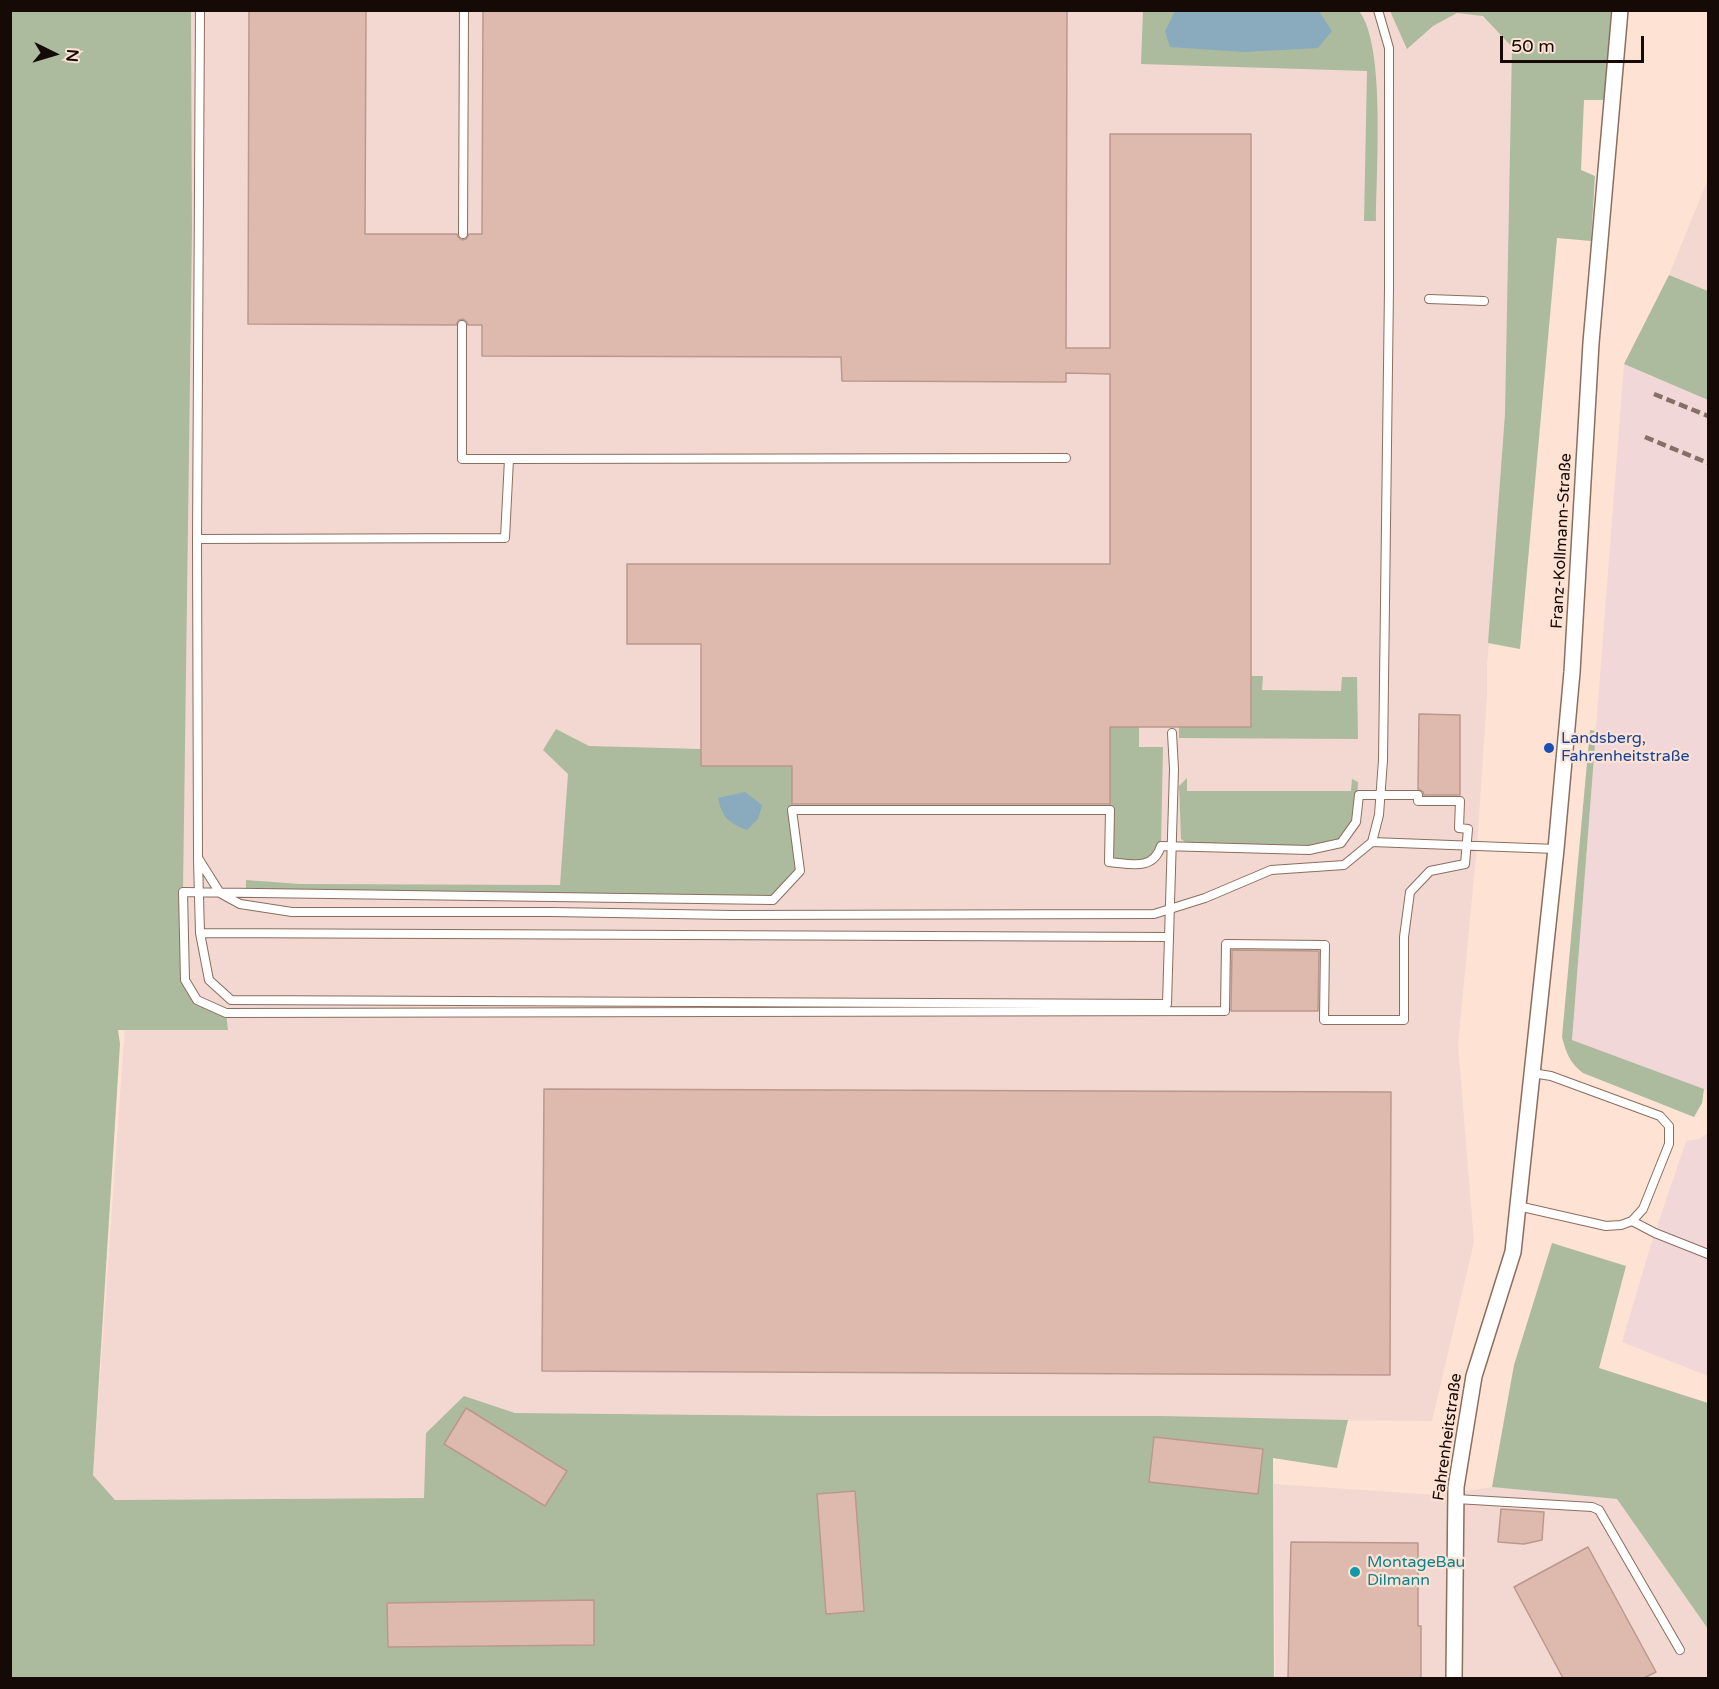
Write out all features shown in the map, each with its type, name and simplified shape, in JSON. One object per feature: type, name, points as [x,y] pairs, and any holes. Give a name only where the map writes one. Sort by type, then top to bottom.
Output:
[{"type":"street","name":"Franz-Kollmann-Straße","points":[[1518,1206],[1530,1073],[1556,849],[1572,672],[1592,332],[1620,10]]},
{"type":"street","name":"Fahrenheitstraße","points":[[1454,1678],[1456,1498],[1474,1376],[1513,1252],[1518,1206]]},
{"type":"lane","points":[[200,10],[197,539],[200,933],[209,980],[231,1000],[1167,1004],[1174,769],[1172,733]]},
{"type":"lane","points":[[463,234],[464,10]]},
{"type":"lane","points":[[198,858],[220,893],[240,904],[292,912],[744,915],[1154,914],[1204,898],[1271,870],[1344,864],[1372,842],[1379,814],[1383,760],[1390,100],[1389,48],[1378,10]]},
{"type":"lane","points":[[1429,299],[1484,301]]},
{"type":"lane","points":[[462,325],[462,459],[1066,458]]},
{"type":"lane","points":[[197,539],[505,538],[509,459]]},
{"type":"lane","points":[[1359,795],[1381,795],[1418,795],[1418,801],[1460,801],[1459,828],[1468,829],[1465,864],[1430,871],[1410,892],[1404,937],[1404,1020],[1324,1020],[1325,945],[1226,944],[1225,1011],[226,1013],[197,1000],[185,980],[183,892],[773,900],[800,871],[792,810],[1110,810],[1109,862],[1145,864],[1158,855],[1161,846],[1309,850],[1341,843],[1356,822],[1359,795]]},
{"type":"lane","points":[[1372,842],[1556,849]]},
{"type":"lane","points":[[200,933],[1168,937]]},
{"type":"lane","points":[[1518,1206],[1606,1226],[1621,1225],[1632,1221],[1643,1209],[1670,1144],[1670,1126],[1660,1116],[1551,1076],[1530,1073]]},
{"type":"lane","points":[[1632,1221],[1655,1233],[1708,1254]]},
{"type":"lane","points":[[1456,1498],[1592,1507],[1599,1510],[1680,1650]]},
{"type":"shaded area","points":[[1536,10],[1543,13],[1487,666],[1477,845],[1458,1045],[1474,1242],[1432,1421],[515,1413],[464,1397],[426,1433],[425,1498],[115,1500],[93,1475],[125,1025],[113,11]]},
{"type":"shaded area","points":[[1708,179],[1708,291],[1669,275]]},
{"type":"shaded area","points":[[1624,364],[1708,400],[1708,1091],[1572,1040]]},
{"type":"shaded area","points":[[1708,1133],[1708,1376],[1622,1342],[1649,1251],[1686,1141],[1699,1139]]},
{"type":"shaded area","points":[[1274,1484],[1437,1495],[1492,1487],[1617,1499],[1708,1629],[1708,1678],[1275,1678]]},
{"type":"green space","points":[[11,11],[191,11],[192,231],[183,892],[185,980],[197,1000],[226,1013],[228,1030],[118,1030],[120,1044],[93,1475],[115,1500],[424,1498],[426,1433],[464,1396],[515,1413],[1161,1416],[1348,1420],[1337,1468],[1273,1458],[1274,1678],[11,1678]]},
{"type":"green space","points":[[1143,11],[1359,11],[1367,28],[1373,51],[1376,80],[1378,142],[1376,221],[1364,221],[1367,71],[1141,64]]},
{"type":"green space","points":[[1390,11],[1611,11],[1605,100],[1584,100],[1581,170],[1595,176],[1591,241],[1557,238],[1520,649],[1488,643],[1505,414],[1512,47],[1483,16],[1457,13],[1433,26],[1407,49]]},
{"type":"green space","points":[[1669,275],[1708,291],[1708,400],[1624,364]]},
{"type":"green space","points":[[1251,676],[1263,676],[1262,690],[1341,691],[1342,677],[1357,677],[1358,739],[1179,738],[1179,727],[1251,727]]},
{"type":"green space","points":[[1110,727],[1139,727],[1139,747],[1163,747],[1161,846],[1145,864],[1109,862]]},
{"type":"green space","points":[[556,729],[589,746],[701,749],[701,766],[792,766],[792,810],[800,871],[773,900],[246,894],[246,880],[300,884],[560,885],[568,774],[543,750]]},
{"type":"green space","points":[[1590,730],[1596,731],[1572,1040],[1704,1089],[1702,1103],[1694,1117],[1583,1073],[1567,1053],[1562,1037]]},
{"type":"green space","points":[[1187,778],[1187,791],[1351,791],[1352,779],[1358,782],[1356,822],[1341,843],[1309,850],[1191,846],[1181,839],[1179,786]]},
{"type":"green space","points":[[1552,1243],[1626,1266],[1599,1368],[1708,1403],[1708,1629],[1617,1499],[1492,1487],[1514,1365]]},
{"type":"water","points":[[1318,10],[1332,31],[1318,48],[1244,52],[1170,47],[1165,31],[1175,11]]},
{"type":"water","points":[[745,792],[762,805],[758,819],[747,830],[727,819],[718,798]]},
{"type":"building","points":[[249,10],[366,10],[365,234],[457,234],[462,240],[466,239],[469,234],[482,234],[483,10],[1067,10],[1066,348],[1110,348],[1110,134],[1251,134],[1251,727],[1110,727],[1110,804],[792,804],[792,766],[701,766],[701,644],[627,644],[627,564],[1110,564],[1110,374],[1066,373],[1066,382],[842,381],[841,357],[482,356],[482,325],[468,325],[463,319],[459,320],[456,325],[248,324]]},
{"type":"building","points":[[1419,714],[1460,715],[1460,795],[1424,795],[1418,789]]},
{"type":"building","points":[[1232,950],[1319,951],[1318,1011],[1231,1011]]},
{"type":"building","points":[[544,1089],[1391,1092],[1390,1375],[542,1371]]},
{"type":"building","points":[[466,1408],[567,1471],[545,1506],[444,1444]]},
{"type":"building","points":[[1154,1437],[1263,1449],[1258,1494],[1149,1482]]},
{"type":"building","points":[[855,1491],[864,1611],[826,1614],[817,1494]]},
{"type":"building","points":[[1501,1509],[1544,1512],[1542,1540],[1524,1544],[1498,1542]]},
{"type":"building","points":[[1291,1542],[1418,1543],[1418,1626],[1421,1626],[1421,1678],[1288,1678]]},
{"type":"building","points":[[1588,1547],[1656,1672],[1644,1678],[1563,1678],[1514,1587]]},
{"type":"building","points":[[594,1600],[594,1645],[388,1647],[387,1603]]},
{"type":"railway","points":[[1654,394],[1708,416]]},
{"type":"railway","points":[[1645,437],[1708,463]]},
{"type":"place","name":"Landsberg, Fahrenheitstraße","points":[[1549,748]]},
{"type":"place","name":"MontageBau Dilmann","points":[[1355,1572]]}]
